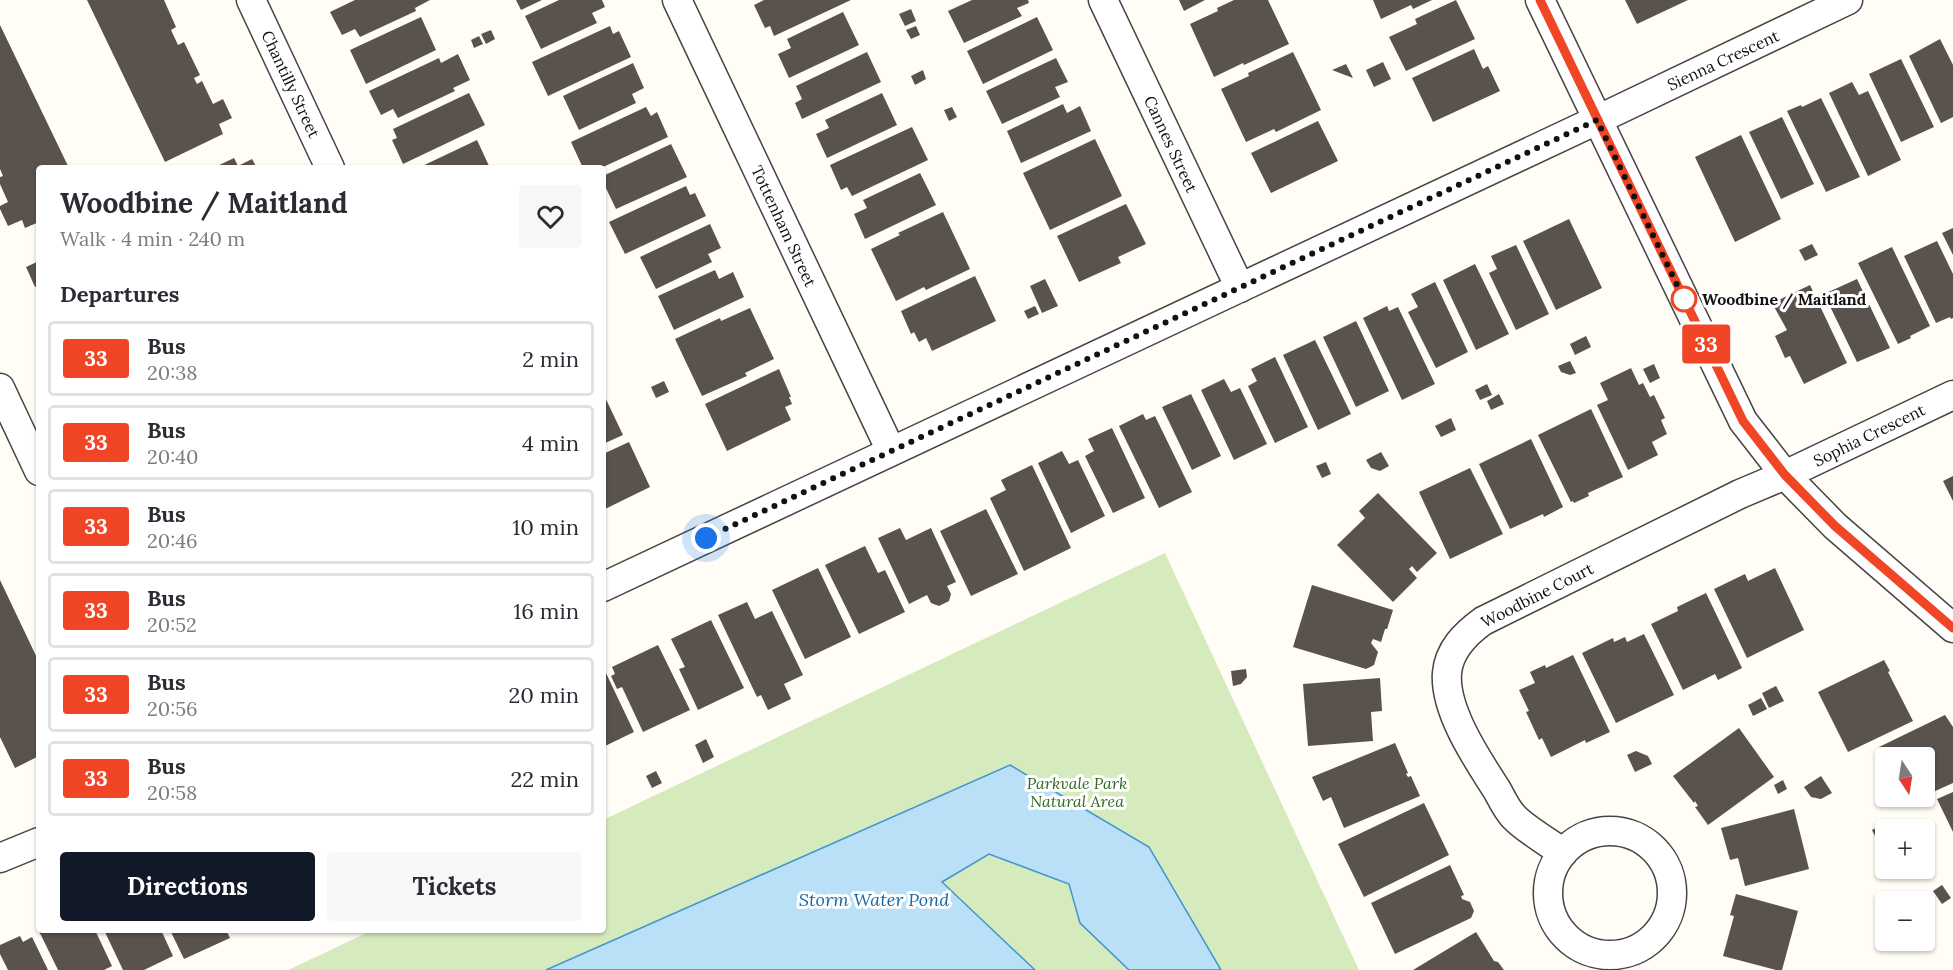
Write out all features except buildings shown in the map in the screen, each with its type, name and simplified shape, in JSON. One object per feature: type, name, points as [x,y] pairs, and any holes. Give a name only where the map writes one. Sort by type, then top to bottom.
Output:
[{"type":"street","name":"Chantilly Street","points":[[251,0],[329,165]]},
{"type":"street","name":"Tottenham Street","points":[[677,0],[891,451]]},
{"type":"street","name":"Cannes Street","points":[[1103,0],[1240,288]]},
{"type":"street","points":[[1540,0],[1743,421],[1785,475],[1835,526],[1953,628]]},
{"type":"street","name":"Sienna Crescent","points":[[606,586],[1848,0]]},
{"type":"street","points":[[0,388],[36,465]]},
{"type":"street","name":"Sophia Crescent","points":[[1785,475],[1953,395]]},
{"type":"street","name":"Woodbine Court","points":[[1563,852],[1515,818],[1476,759],[1449,696],[1448,672],[1455,648],[1467,633],[1483,621],[1740,494],[1785,475]]},
{"type":"street","points":[[1607,831],[1624,832],[1640,838],[1653,848],[1664,861],[1671,878],[1673,895],[1669,913],[1661,929],[1648,942],[1632,951],[1615,955],[1597,953],[1580,947],[1565,936],[1555,921],[1549,903],[1548,885],[1553,868],[1563,852],[1575,841],[1590,834],[1607,831]]},
{"type":"street","points":[[0,858],[36,843]]},
{"type":"green space","name":"Parkvale Park Natural Area","points":[[1165,553],[1359,970],[288,970],[367,933],[606,933],[606,819]]},
{"type":"water","name":"Storm Water Pond","points":[[1010,765],[1149,847],[1221,970],[1129,970],[1080,923],[1069,884],[989,854],[942,882],[1035,970],[546,970]]},
{"type":"bus line","name":"33","points":[[1540,0],[1743,421],[1785,475],[1835,526],[1953,628]]},
{"type":"place","name":"Woodbine / Maitland","points":[[1684,299]]},
{"type":"route","points":[[706,538],[1597,120],[1684,299]]}]
